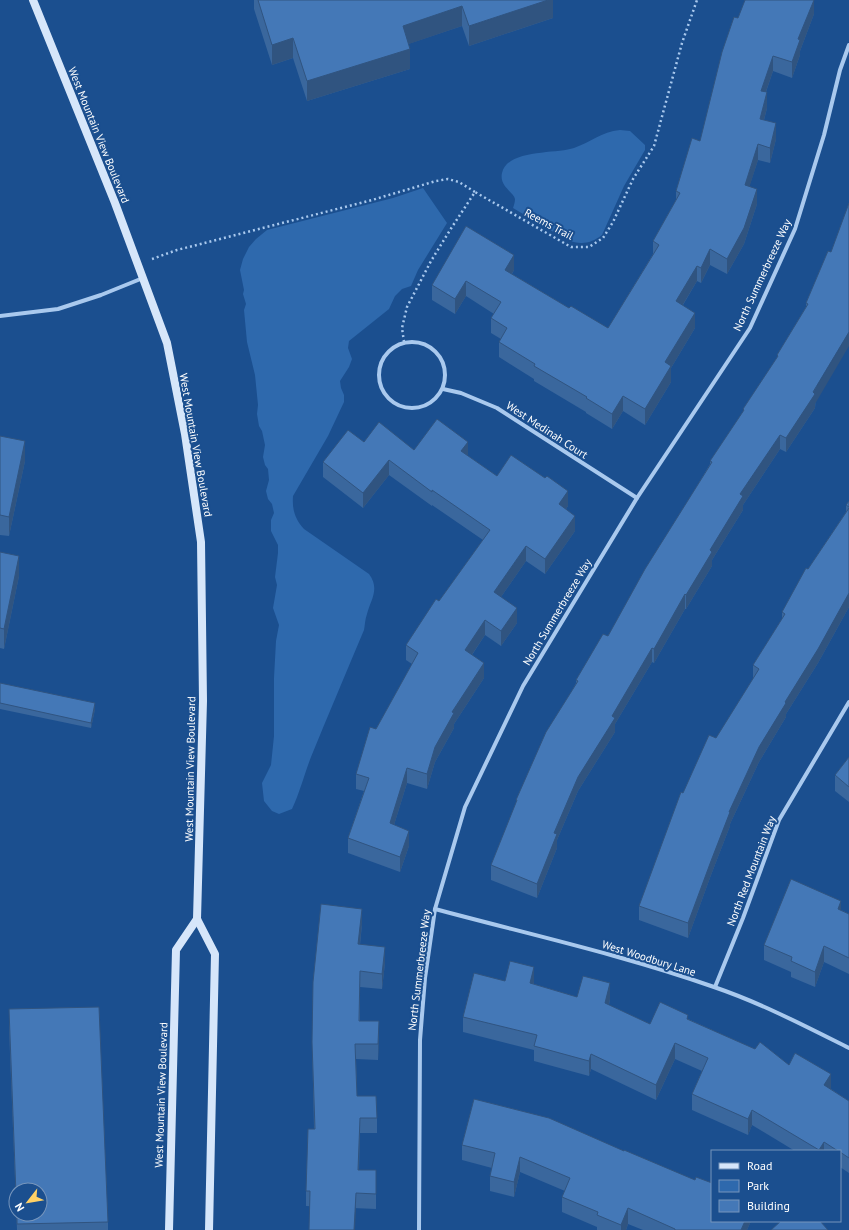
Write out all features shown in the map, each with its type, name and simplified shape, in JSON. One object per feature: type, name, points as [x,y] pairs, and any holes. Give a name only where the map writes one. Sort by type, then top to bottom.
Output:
[{"type":"street","name":"West Mountain View Boulevard","points":[[33,0],[115,202],[167,343],[185,434],[201,542],[203,701],[197,919],[215,954],[209,1230]]},
{"type":"street","name":"North Summerbreeze Way","points":[[419,1230],[420,1040],[425,978],[434,909],[465,807],[523,686],[637,498],[750,328],[795,229],[824,135],[840,70],[849,45]]},
{"type":"street","points":[[0,316],[58,308],[101,295],[143,278]]},
{"type":"street","points":[[415,341],[425,344],[434,350],[441,358],[445,368],[443,389],[428,405],[417,408],[405,408],[395,404],[386,396],[381,386],[378,375],[380,364],[386,354],[394,346],[404,342],[415,341]]},
{"type":"street","name":"West Medinah Court","points":[[443,389],[461,393],[497,408],[637,498]]},
{"type":"street","name":"North Red Mountain Way","points":[[715,987],[743,918],[779,820],[849,702]]},
{"type":"street","name":"West Woodbury Lane","points":[[434,909],[618,957],[715,987],[790,1019],[849,1048]]},
{"type":"street","name":"West Mountain View Boulevard","points":[[169,1230],[176,950],[197,919]]},
{"type":"path","name":"Reems Trail","points":[[138,264],[177,250],[448,179],[460,182],[571,247],[589,246],[603,238],[613,222],[633,179],[654,146],[682,43],[698,0]]},
{"type":"path","points":[[404,342],[402,328],[407,307],[431,261],[475,192]]},
{"type":"green space","points":[[620,130],[630,131],[645,145],[645,150],[624,186],[602,235],[585,243],[572,242],[513,208],[515,202],[514,196],[505,186],[502,178],[502,173],[506,165],[522,156],[574,148],[602,135]]},
{"type":"green space","points":[[423,188],[447,223],[418,270],[411,286],[402,289],[395,296],[389,309],[349,341],[348,348],[352,359],[340,381],[344,395],[344,402],[328,436],[293,496],[293,506],[298,522],[304,529],[369,574],[374,584],[374,594],[366,618],[364,630],[311,757],[295,803],[292,809],[279,814],[272,811],[264,801],[262,783],[271,765],[274,736],[274,678],[276,641],[279,625],[273,608],[277,585],[275,577],[278,545],[271,531],[271,520],[274,513],[266,491],[269,480],[268,469],[265,465],[263,457],[265,445],[257,414],[258,405],[255,375],[247,342],[244,310],[246,304],[243,294],[244,290],[240,270],[243,259],[249,247],[267,230],[393,198]]},
{"type":"building","points":[[258,0],[548,0],[469,26],[462,6],[403,26],[410,49],[307,81],[293,38],[272,45]]},
{"type":"building","points":[[745,0],[814,0],[798,39],[800,40],[792,62],[773,56],[761,91],[767,92],[760,119],[776,123],[770,148],[758,144],[745,185],[757,189],[744,228],[727,259],[710,249],[701,268],[697,266],[676,301],[695,313],[665,362],[671,366],[645,409],[623,396],[612,414],[586,398],[587,397],[534,366],[535,364],[499,342],[507,328],[491,318],[501,302],[466,281],[455,299],[432,285],[466,226],[514,255],[505,270],[569,308],[571,306],[608,328],[659,245],[653,241],[680,193],[676,191],[692,138],[700,141],[722,52],[734,17],[738,18]]},
{"type":"building","points":[[849,203],[849,332],[813,392],[815,394],[786,438],[780,435],[740,494],[743,496],[710,550],[712,552],[686,595],[685,594],[654,649],[652,648],[612,716],[615,718],[578,777],[554,833],[557,834],[537,884],[491,865],[516,800],[546,732],[578,681],[576,680],[603,634],[608,636],[645,569],[712,462],[710,461],[778,356],[777,355],[808,304],[806,303],[828,251],[831,252]]},
{"type":"building","points":[[437,419],[468,442],[461,451],[497,476],[511,455],[545,478],[547,476],[568,491],[559,504],[575,516],[545,559],[526,546],[494,592],[517,608],[501,631],[485,620],[465,650],[484,663],[452,712],[454,713],[435,747],[427,774],[407,768],[390,823],[409,831],[400,857],[348,838],[369,778],[356,774],[370,727],[376,729],[418,653],[406,645],[436,599],[439,601],[490,530],[432,490],[432,492],[389,460],[363,493],[323,462],[348,430],[364,442],[379,422],[414,450]]},
{"type":"building","points":[[0,436],[25,441],[9,517],[0,515]]},
{"type":"building","points":[[849,508],[849,593],[818,649],[759,747],[729,812],[688,923],[639,906],[681,792],[683,793],[709,735],[716,738],[759,669],[753,665],[785,614],[782,612],[806,568],[808,569]]},
{"type":"building","points":[[0,552],[19,556],[4,629],[0,628]]},
{"type":"building","points":[[0,683],[95,703],[91,723],[0,703]]},
{"type":"building","points":[[849,757],[849,787],[835,775]]},
{"type":"building","points":[[791,879],[841,901],[838,909],[849,914],[849,958],[824,946],[815,972],[791,961],[792,957],[764,945]]},
{"type":"building","points":[[321,904],[362,909],[358,944],[385,947],[382,974],[360,971],[359,1021],[379,1021],[378,1044],[355,1044],[357,1096],[376,1096],[377,1118],[360,1118],[358,1170],[376,1170],[376,1194],[356,1193],[354,1230],[309,1230],[310,1191],[306,1191],[308,1129],[315,1129],[312,1042],[313,982]]},
{"type":"building","points":[[510,961],[534,967],[530,983],[577,997],[583,976],[610,983],[605,1003],[650,1024],[660,1002],[688,1015],[687,1019],[755,1049],[760,1042],[789,1065],[795,1053],[831,1074],[824,1085],[849,1101],[849,1158],[841,1153],[841,1150],[836,1150],[824,1142],[819,1150],[752,1110],[748,1119],[692,1094],[708,1058],[675,1043],[656,1085],[591,1054],[589,1061],[534,1046],[537,1035],[463,1017],[474,973],[505,981]]},
{"type":"building","points":[[99,1007],[108,1222],[17,1224],[17,1222],[48,1222],[48,1182],[16,1182],[9,1009]]},
{"type":"building","points":[[474,1099],[549,1118],[695,1180],[696,1177],[711,1183],[711,1222],[745,1222],[741,1230],[675,1230],[628,1208],[621,1225],[597,1215],[598,1212],[562,1197],[570,1178],[520,1157],[514,1182],[490,1176],[495,1153],[462,1145]]},
{"type":"building","points":[[780,1222],[821,1222],[828,1230],[771,1230]]}]
